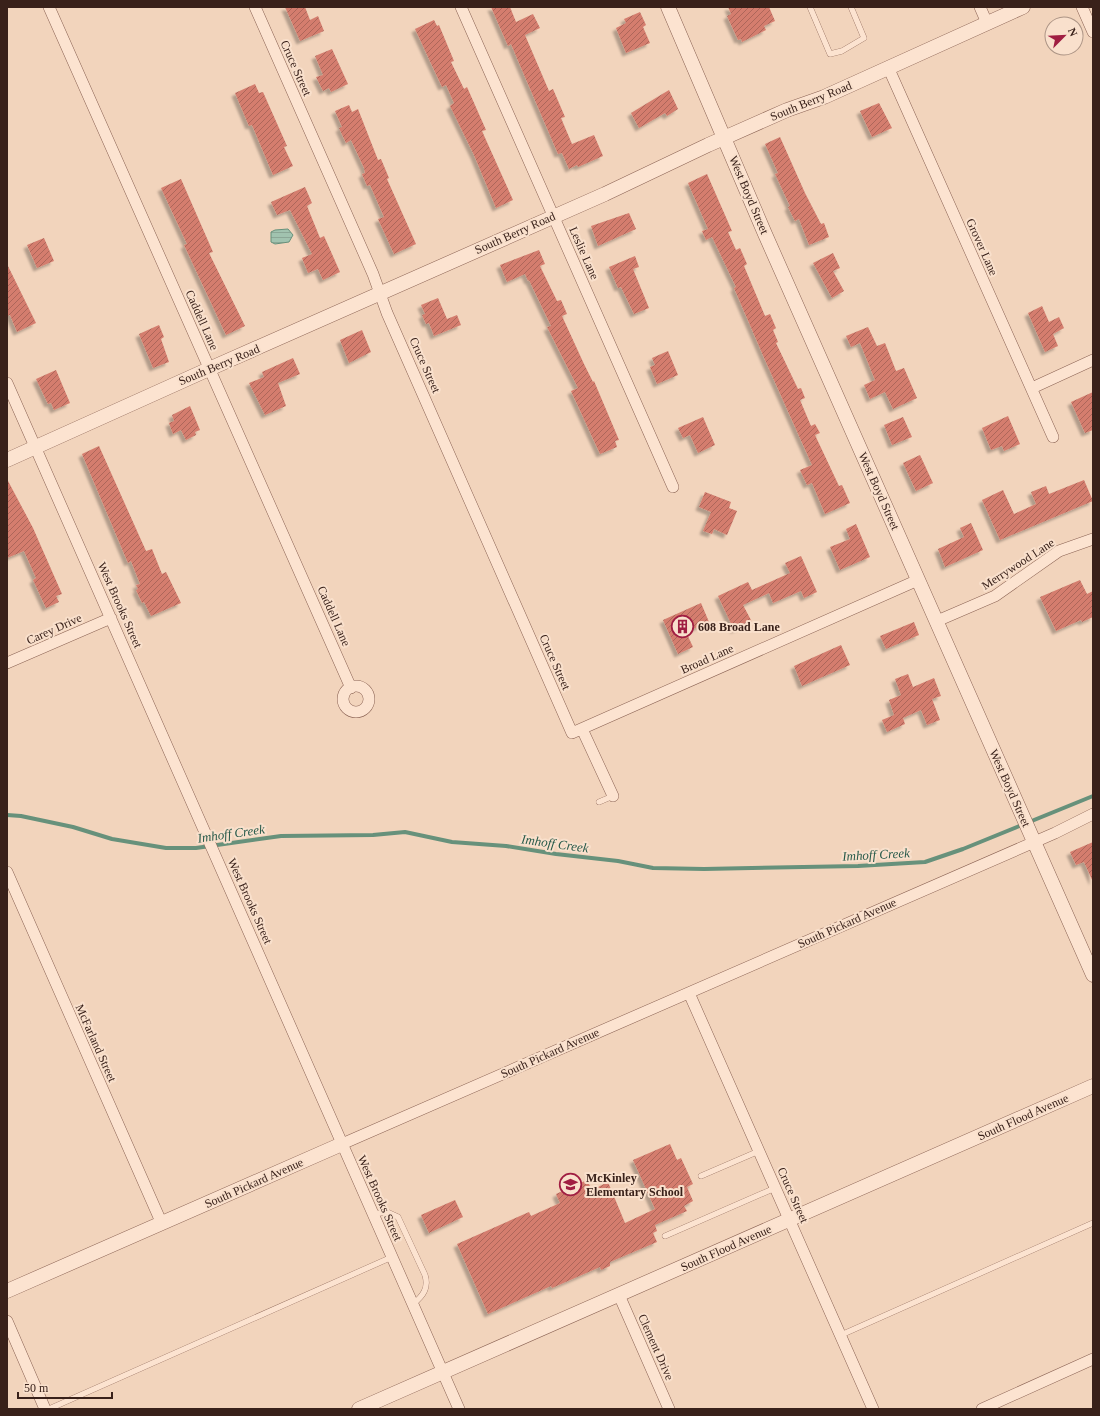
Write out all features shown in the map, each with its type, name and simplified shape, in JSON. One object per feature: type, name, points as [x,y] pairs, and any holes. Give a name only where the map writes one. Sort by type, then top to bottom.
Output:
[{"type":"street","name":"Caddell Lane","points":[[48,7],[208,368],[218,385],[351,688]]},
{"type":"street","name":"Cruce Street","points":[[255,7],[380,293],[577,731],[613,796]]},
{"type":"street","name":"Leslie Lane","points":[[461,7],[673,487]]},
{"type":"street","name":"West Boyd Street","points":[[668,7],[918,580],[1093,975]]},
{"type":"street","points":[[980,7],[987,23]]},
{"type":"street","name":"South Berry Road","points":[[7,460],[208,368],[554,216],[724,138],[787,110],[824,97],[1024,7]]},
{"type":"street","points":[[1082,7],[1093,32]]},
{"type":"street","name":"Grover Lane","points":[[888,67],[1053,437]]},
{"type":"street","points":[[1032,388],[1093,360]]},
{"type":"street","name":"West Brooks Street","points":[[7,383],[459,1409]]},
{"type":"street","name":"Merrywood Lane","points":[[937,621],[995,596],[1059,552],[1093,539]]},
{"type":"street","name":"Broad Lane","points":[[577,731],[918,580]]},
{"type":"street","name":"Carey Drive","points":[[7,663],[111,618]]},
{"type":"street","name":"South Pickard Avenue","points":[[7,1291],[689,993],[1033,839],[1093,814]]},
{"type":"street","name":"McFarland Street","points":[[7,872],[162,1224]]},
{"type":"street","name":"Cruce Street","points":[[689,993],[873,1409]]},
{"type":"street","name":"South Flood Avenue","points":[[359,1409],[1093,1086]]},
{"type":"street","name":"Clement Drive","points":[[619,1295],[669,1409]]},
{"type":"street","points":[[7,1320],[45,1409]]},
{"type":"street","points":[[982,1409],[1093,1359]]},
{"type":"lane","points":[[810,7],[830,54],[842,51],[864,38],[851,7]]},
{"type":"lane","points":[[600,802],[613,796]]},
{"type":"lane","points":[[701,1176],[759,1151]]},
{"type":"lane","points":[[665,1236],[775,1188]]},
{"type":"lane","points":[[373,1214],[387,1212],[398,1217],[425,1275],[427,1282],[425,1290],[420,1299],[413,1304]]},
{"type":"lane","points":[[841,1335],[1093,1223]]},
{"type":"lane","points":[[49,1409],[392,1257]]},
{"type":"shaded area","points":[[288,229],[293,235],[289,242],[275,244],[271,242],[271,232],[275,230]]},
{"type":"building","points":[[285,7],[305,7],[310,20],[318,16],[324,31],[300,41]]},
{"type":"building","points":[[491,7],[510,7],[516,22],[533,14],[540,28],[525,35],[549,91],[553,89],[565,117],[561,118],[572,144],[594,135],[603,156],[578,167],[577,165],[569,169],[562,153],[558,154],[511,44],[508,46]]},
{"type":"building","points":[[728,7],[769,7],[775,21],[764,26],[766,30],[742,42],[741,39],[738,40],[727,16],[731,14]]},
{"type":"building","points":[[640,12],[646,25],[643,27],[650,43],[626,53],[616,28],[626,23],[624,19]]},
{"type":"building","points":[[434,20],[437,26],[439,25],[454,61],[451,62],[464,89],[467,87],[486,130],[482,131],[513,200],[496,208],[474,155],[450,106],[454,103],[446,85],[442,87],[415,29]]},
{"type":"building","points":[[332,49],[348,84],[331,92],[329,88],[323,91],[316,77],[323,75],[315,56]]},
{"type":"building","points":[[255,84],[259,93],[263,92],[287,146],[284,147],[293,166],[273,175],[252,125],[249,126],[235,93]]},
{"type":"building","points":[[669,90],[678,109],[667,116],[665,113],[639,128],[631,113]]},
{"type":"building","points":[[879,103],[892,128],[872,137],[860,111]]},
{"type":"building","points":[[349,105],[352,112],[358,109],[378,160],[381,159],[389,178],[387,179],[416,244],[394,254],[378,219],[384,217],[370,185],[367,186],[362,174],[365,173],[364,168],[351,140],[346,143],[339,128],[342,127],[335,111]]},
{"type":"building","points":[[780,137],[805,193],[821,224],[824,223],[829,237],[809,245],[799,219],[795,221],[788,207],[790,206],[775,174],[778,173],[765,144]]},
{"type":"building","points":[[707,174],[732,231],[728,232],[736,250],[740,248],[747,264],[744,266],[765,316],[770,314],[776,328],[773,330],[778,342],[776,343],[798,389],[801,388],[805,398],[800,400],[811,426],[815,424],[820,433],[815,435],[839,486],[842,485],[850,503],[825,514],[812,483],[807,485],[800,470],[812,465],[734,288],[736,287],[712,237],[706,240],[702,231],[708,229],[688,183]]},
{"type":"building","points":[[181,179],[213,252],[209,253],[245,326],[226,335],[184,245],[187,244],[161,188]]},
{"type":"building","points":[[305,187],[312,203],[307,206],[320,238],[324,236],[340,272],[323,280],[318,269],[308,273],[302,258],[312,254],[290,210],[277,215],[271,202]]},
{"type":"building","points":[[629,213],[636,229],[598,246],[591,226]]},
{"type":"building","points":[[44,238],[54,261],[37,268],[27,245]]},
{"type":"building","points":[[539,250],[545,264],[540,266],[557,301],[561,300],[567,314],[562,316],[584,364],[593,382],[594,381],[619,440],[615,441],[617,447],[600,454],[571,391],[578,388],[547,327],[551,326],[529,280],[528,281],[525,274],[507,282],[500,265]]},
{"type":"building","points":[[833,253],[840,268],[833,271],[844,291],[832,298],[813,263]]},
{"type":"building","points":[[635,256],[639,267],[633,269],[649,308],[634,314],[621,287],[618,288],[609,267]]},
{"type":"building","points":[[7,264],[36,323],[17,332],[10,315],[7,316]]},
{"type":"building","points":[[438,298],[447,319],[457,315],[461,325],[434,336],[429,323],[426,324],[422,315],[425,314],[421,305]]},
{"type":"building","points":[[1042,306],[1049,322],[1059,317],[1064,328],[1053,334],[1058,346],[1045,352],[1028,313]]},
{"type":"building","points":[[159,325],[164,337],[161,339],[169,362],[153,368],[139,334]]},
{"type":"building","points":[[868,327],[877,346],[885,343],[896,371],[904,368],[917,398],[893,409],[885,392],[870,399],[864,385],[875,380],[860,343],[851,347],[846,336]]},
{"type":"building","points":[[362,330],[371,352],[349,363],[340,340]]},
{"type":"building","points":[[668,351],[678,375],[657,384],[650,367],[655,365],[652,358]]},
{"type":"building","points":[[293,358],[300,374],[278,383],[286,406],[265,415],[249,383],[264,377],[262,372]]},
{"type":"building","points":[[56,370],[70,403],[54,410],[51,403],[48,404],[36,379]]},
{"type":"building","points":[[1093,392],[1093,430],[1085,433],[1071,402]]},
{"type":"building","points":[[190,406],[200,430],[195,432],[196,435],[186,440],[181,430],[173,434],[169,423],[174,421],[172,415]]},
{"type":"building","points":[[1008,416],[1020,444],[1004,451],[1002,446],[991,450],[982,428]]},
{"type":"building","points":[[703,417],[715,445],[698,453],[690,435],[683,438],[678,428]]},
{"type":"building","points":[[903,417],[912,437],[892,445],[884,425]]},
{"type":"building","points":[[99,446],[146,551],[152,549],[162,574],[166,572],[181,603],[151,616],[144,602],[142,603],[136,590],[138,589],[136,585],[140,584],[131,561],[128,563],[82,454]]},
{"type":"building","points":[[920,455],[933,483],[916,491],[903,463]]},
{"type":"building","points":[[7,479],[33,528],[62,594],[56,596],[59,602],[46,608],[33,580],[36,578],[24,551],[7,558]]},
{"type":"building","points":[[1084,480],[1093,501],[1000,540],[982,500],[1003,490],[1014,514],[1036,504],[1031,492],[1046,486],[1049,494]]},
{"type":"building","points":[[705,492],[731,502],[729,508],[737,511],[727,535],[714,529],[712,534],[703,531],[711,512],[699,507]]},
{"type":"building","points":[[971,523],[983,550],[945,567],[938,549],[964,537],[960,528]]},
{"type":"building","points":[[856,524],[870,557],[840,570],[830,547],[850,539],[846,529]]},
{"type":"building","points":[[801,556],[817,592],[804,598],[801,591],[773,603],[769,593],[743,605],[752,622],[734,630],[718,596],[748,582],[752,590],[790,573],[785,563]]},
{"type":"building","points":[[1080,580],[1087,594],[1093,591],[1093,617],[1082,622],[1081,620],[1056,631],[1040,597]]},
{"type":"building","name":"608 Broad Lane","points":[[701,603],[709,622],[686,632],[693,647],[678,654],[663,620]]},
{"type":"building","points":[[914,622],[919,635],[886,649],[880,636]]},
{"type":"building","points":[[841,645],[850,665],[802,686],[794,666]]},
{"type":"building","points":[[908,674],[913,687],[934,678],[941,696],[932,699],[940,720],[927,725],[921,710],[903,718],[905,724],[887,732],[882,720],[894,715],[889,700],[901,695],[895,679]]},
{"type":"building","points":[[1093,842],[1093,882],[1084,862],[1076,865],[1070,852]]},
{"type":"building","points":[[670,1144],[677,1160],[681,1158],[693,1184],[687,1187],[693,1201],[684,1206],[687,1211],[655,1225],[657,1231],[653,1233],[657,1242],[610,1262],[610,1266],[601,1270],[600,1267],[552,1288],[551,1286],[488,1314],[457,1244],[529,1212],[531,1216],[560,1203],[556,1194],[587,1180],[592,1190],[608,1182],[625,1223],[655,1209],[633,1160]]},
{"type":"building","points":[[455,1200],[463,1217],[429,1233],[421,1215]]},
{"type":"waterway","name":"Imhoff Creek","points":[[7,815],[21,816],[73,827],[112,839],[166,848],[196,848],[281,836],[373,835],[405,832],[452,842],[506,846],[556,854],[618,861],[653,868],[704,869],[858,866],[925,862],[963,849],[1093,796]]},
{"type":"place","name":"608 Broad Lane","points":[[682,627]]},
{"type":"place","name":"McKinley Elementary School","points":[[571,1185]]}]
